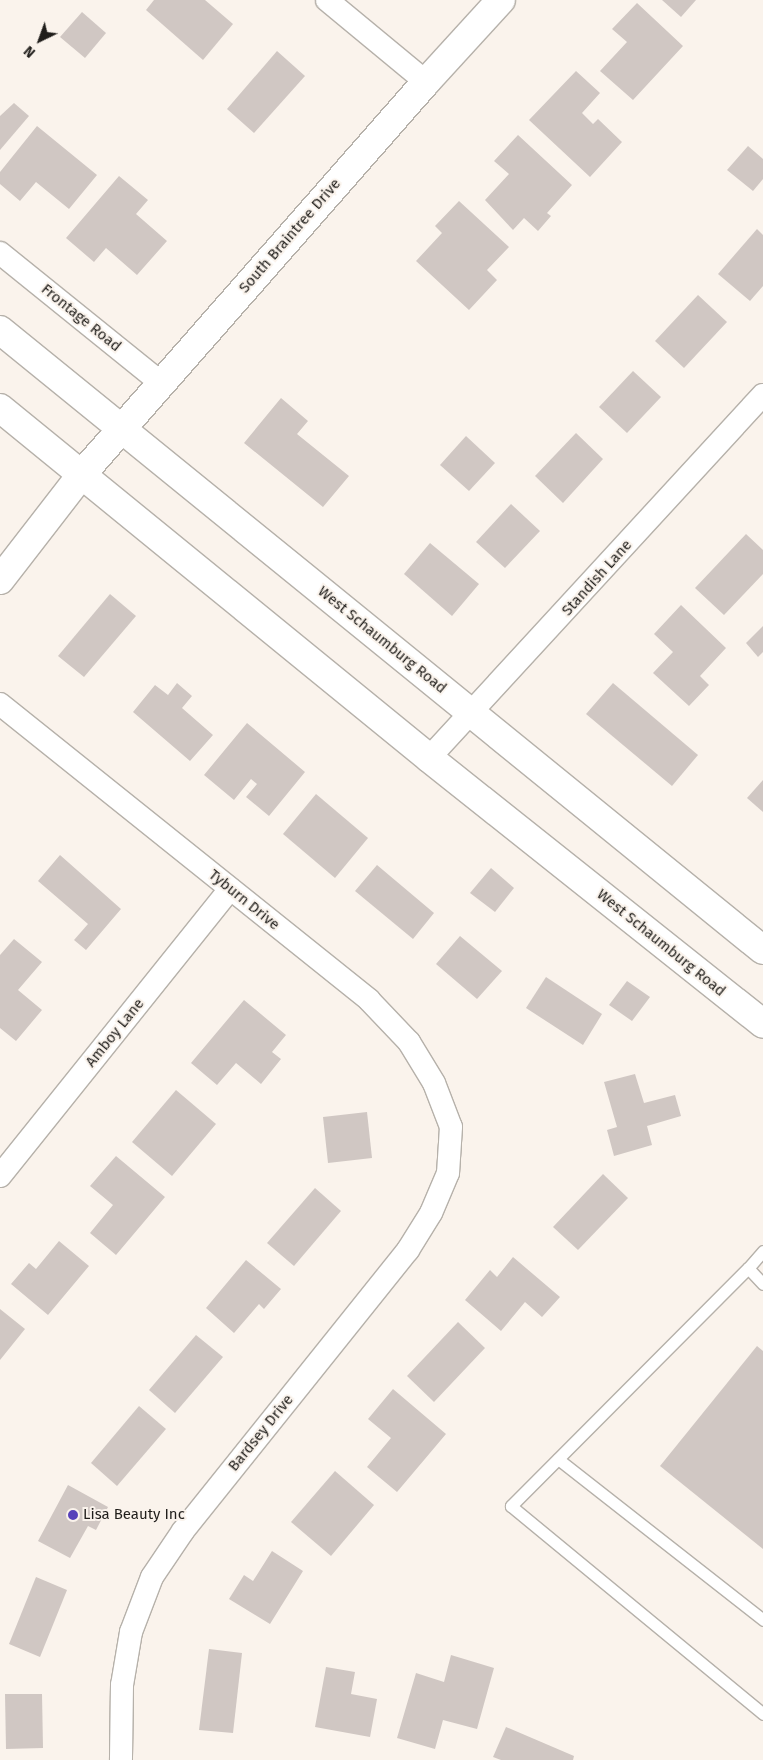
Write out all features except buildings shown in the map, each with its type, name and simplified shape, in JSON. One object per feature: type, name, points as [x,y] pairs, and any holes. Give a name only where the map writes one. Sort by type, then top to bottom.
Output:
[{"type":"main road","name":"South Braintree Drive","points":[[0,580],[82,474],[426,82],[501,0]]},
{"type":"main road","name":"West Schaumburg Road","points":[[0,330],[763,950]]},
{"type":"main road","name":"West Schaumburg Road","points":[[0,408],[429,758],[763,1024]]},
{"type":"street","points":[[327,0],[426,82]]},
{"type":"street","name":"Frontage Road","points":[[0,254],[161,383]]},
{"type":"street","name":"Standish Lane","points":[[429,758],[472,714],[763,396]]},
{"type":"street","name":"Tyburn Drive","points":[[0,704],[369,1000],[408,1042],[434,1083],[451,1127]]},
{"type":"street","name":"Amboy Lane","points":[[0,1176],[230,889]]},
{"type":"street","name":"Bardsey Drive","points":[[121,1760],[122,1685],[131,1632],[152,1577],[182,1531],[408,1250],[432,1213],[448,1173],[451,1127]]},
{"type":"lane","points":[[763,1251],[511,1506],[763,1714]]},
{"type":"lane","points":[[748,1268],[763,1284]]},
{"type":"lane","points":[[558,1458],[763,1620]]},
{"type":"place","name":"Lisa Beauty Inc","points":[[73,1515]]}]
